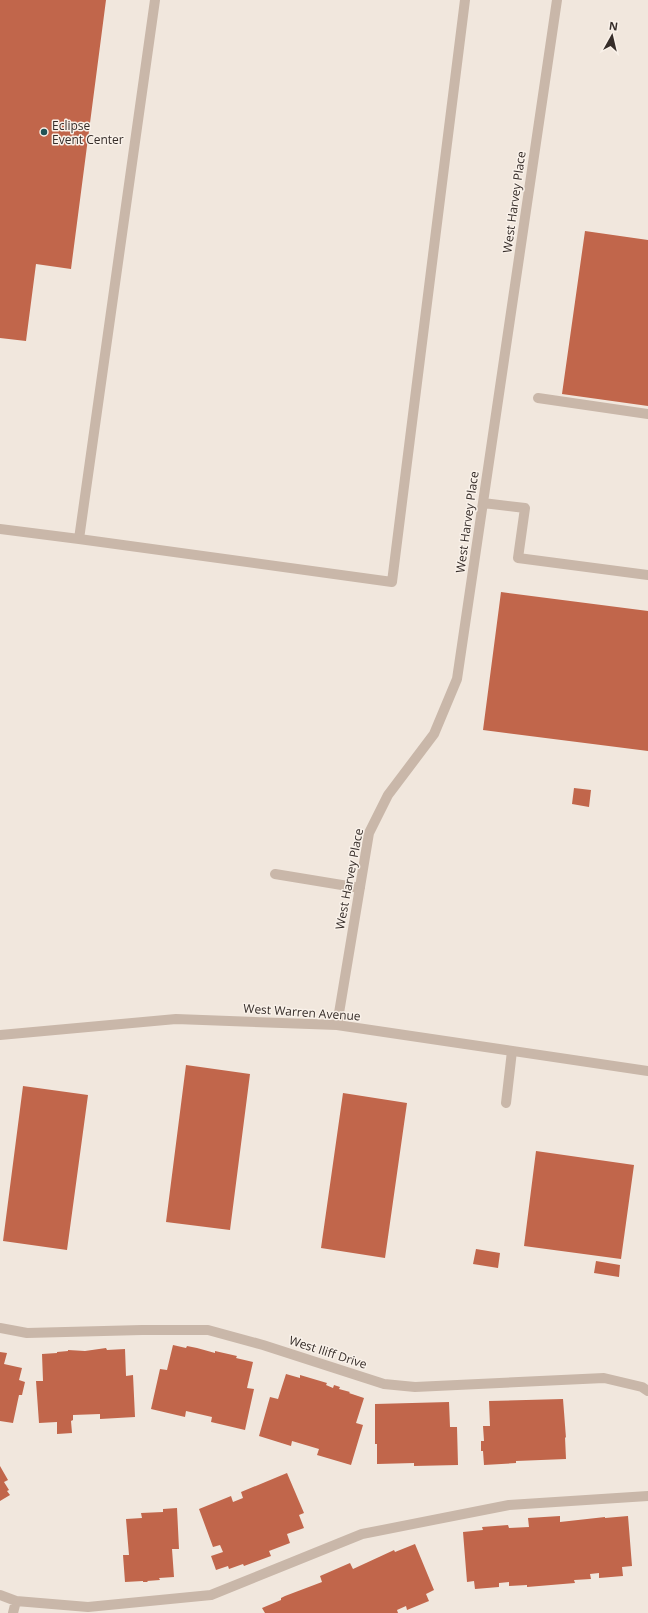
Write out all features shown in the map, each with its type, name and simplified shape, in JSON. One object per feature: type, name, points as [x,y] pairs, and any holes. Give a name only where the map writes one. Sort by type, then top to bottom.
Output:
[{"type":"street","points":[[79,540],[155,0]]},
{"type":"street","points":[[0,529],[392,582],[465,0]]},
{"type":"street","name":"West Harvey Place","points":[[337,1025],[369,833],[388,794],[434,734],[457,679],[557,0]]},
{"type":"street","points":[[538,398],[648,414]]},
{"type":"street","points":[[483,503],[525,508],[518,558],[648,575]]},
{"type":"street","points":[[275,874],[360,888]]},
{"type":"street","name":"West Warren Avenue","points":[[0,1035],[176,1019],[337,1025],[648,1071]]},
{"type":"street","points":[[506,1103],[512,1051]]},
{"type":"street","name":"West Iliff Drive","points":[[0,1328],[27,1333],[208,1330],[263,1345],[384,1384],[415,1387],[604,1378],[642,1387],[648,1391]]},
{"type":"street","points":[[0,1596],[16,1601],[88,1607],[211,1595],[362,1534],[509,1505],[648,1496]]},
{"type":"street","points":[[13,1613],[16,1601]]},
{"type":"building","name":"Eclipse Event Center","points":[[0,0],[106,0],[71,269],[36,264],[26,341],[0,338]]},
{"type":"building","points":[[585,231],[648,240],[648,406],[562,394]]},
{"type":"building","points":[[501,592],[648,611],[648,751],[483,730]]},
{"type":"building","points":[[574,788],[591,790],[589,807],[572,804]]},
{"type":"building","points":[[186,1065],[250,1074],[230,1230],[166,1222]]},
{"type":"building","points":[[23,1086],[88,1095],[67,1250],[3,1241]]},
{"type":"building","points":[[343,1093],[407,1103],[385,1258],[321,1248]]},
{"type":"building","points":[[536,1151],[634,1165],[621,1259],[524,1246]]},
{"type":"building","points":[[476,1249],[500,1253],[498,1268],[473,1264]]},
{"type":"building","points":[[596,1261],[620,1265],[619,1277],[594,1273]]},
{"type":"building","points":[[173,1345],[186,1348],[187,1346],[215,1353],[215,1351],[237,1356],[236,1358],[253,1362],[247,1388],[254,1389],[245,1430],[211,1422],[212,1417],[186,1411],[185,1417],[151,1409],[160,1369],[167,1370]]},
{"type":"building","points":[[106,1348],[107,1350],[125,1349],[126,1376],[133,1375],[135,1417],[100,1419],[100,1414],[73,1415],[73,1420],[71,1421],[72,1433],[57,1434],[57,1422],[39,1423],[36,1381],[43,1381],[42,1354],[57,1353],[68,1350],[85,1351]]},
{"type":"building","points":[[0,1352],[7,1353],[4,1364],[22,1368],[19,1380],[25,1382],[22,1395],[19,1395],[13,1423],[0,1421]]},
{"type":"building","points":[[286,1374],[300,1378],[300,1375],[327,1383],[326,1385],[333,1388],[334,1385],[340,1387],[339,1389],[364,1398],[356,1423],[363,1425],[351,1465],[317,1455],[319,1449],[292,1441],[291,1446],[259,1436],[270,1397],[278,1399]]},
{"type":"building","points":[[563,1399],[566,1459],[516,1461],[516,1463],[484,1465],[483,1451],[481,1451],[481,1441],[484,1441],[483,1426],[490,1426],[489,1401]]},
{"type":"building","points":[[449,1402],[450,1427],[457,1427],[458,1465],[414,1466],[414,1463],[377,1464],[377,1444],[375,1444],[375,1404]]},
{"type":"building","points":[[0,1466],[8,1480],[4,1482],[10,1495],[0,1501]]},
{"type":"building","points":[[287,1473],[304,1513],[299,1515],[304,1528],[287,1534],[290,1543],[269,1551],[271,1556],[244,1566],[243,1564],[229,1569],[228,1566],[216,1570],[211,1556],[223,1552],[220,1545],[213,1547],[199,1509],[231,1496],[233,1502],[243,1498],[241,1492]]},
{"type":"building","points":[[177,1508],[179,1549],[172,1549],[174,1577],[159,1578],[160,1580],[147,1581],[148,1582],[125,1582],[123,1555],[129,1555],[126,1519],[142,1518],[141,1513],[163,1512],[163,1509]]},
{"type":"building","points":[[560,1516],[560,1522],[628,1516],[632,1566],[622,1567],[623,1576],[599,1578],[599,1573],[590,1574],[591,1579],[574,1580],[575,1583],[527,1587],[527,1585],[509,1586],[509,1582],[499,1583],[499,1587],[475,1589],[474,1581],[467,1582],[463,1532],[483,1530],[482,1527],[508,1525],[509,1528],[529,1527],[528,1518]]},
{"type":"building","points":[[415,1544],[434,1590],[426,1594],[429,1601],[407,1610],[406,1606],[397,1610],[398,1613],[265,1613],[262,1608],[281,1600],[281,1598],[285,1596],[322,1582],[320,1576],[350,1563],[353,1569],[394,1550],[395,1552]]},
{"type":"place","name":"Eclipse Event Center","points":[[44,132]]}]
